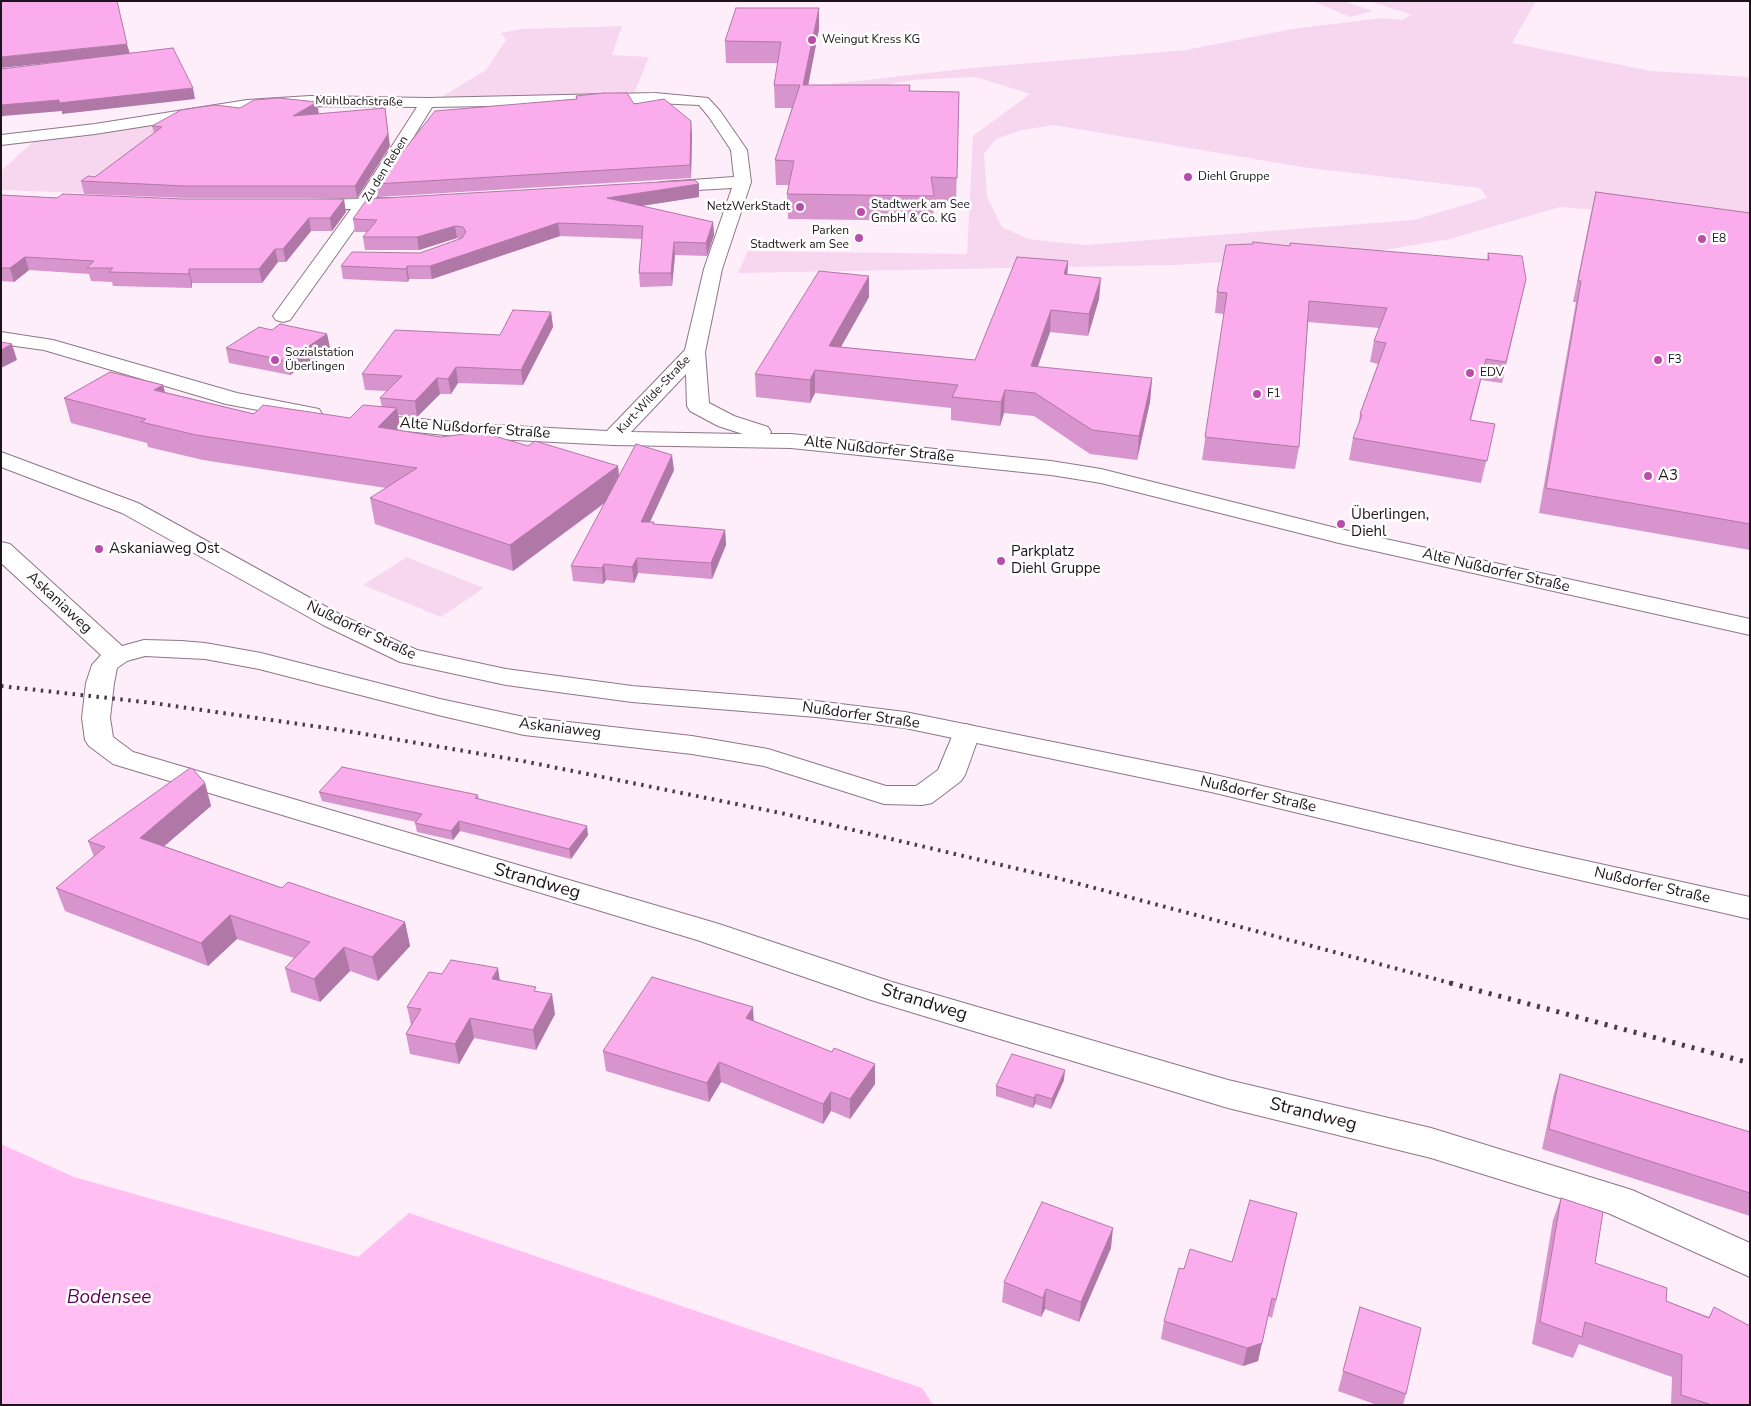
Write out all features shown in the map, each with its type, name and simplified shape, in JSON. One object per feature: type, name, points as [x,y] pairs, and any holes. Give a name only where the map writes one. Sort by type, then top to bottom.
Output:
[{"type":"street","name":"Mühlbachstraße","points":[[1,140],[95,129],[247,105],[310,101],[427,104],[655,98],[703,102],[715,114]]},
{"type":"street","name":"Zu den Reben","points":[[282,316],[363,205],[427,104]]},
{"type":"street","name":"Kurt-Wilde-Straße","points":[[698,406],[695,352],[713,269],[743,182],[739,150],[715,114]]},
{"type":"street","points":[[650,187],[743,182]]},
{"type":"street","points":[[295,205],[363,205],[418,202]]},
{"type":"street","points":[[325,257],[344,257]]},
{"type":"street","name":"Alte Nußdorfer Straße","points":[[1,338],[46,344],[234,399],[339,419],[475,431],[613,438],[791,441],[1051,468],[1101,476],[1330,534],[1750,627]]},
{"type":"street","name":"Kurt-Wilde-Straße","points":[[613,438],[695,352]]},
{"type":"street","points":[[660,438],[698,406],[726,421],[791,441]]},
{"type":"street","name":"Nußdorfer Straße","points":[[1,459],[130,508],[312,609],[410,656],[506,677],[632,694],[816,709],[905,720],[1211,783],[1523,857],[1750,908]]},
{"type":"street","name":"Askaniaweg","points":[[1,549],[107,648],[118,655],[144,648],[180,649],[242,658],[438,708],[524,726],[692,746],[768,758],[884,795],[922,796],[951,775],[966,733]]},
{"type":"street","name":"Strandweg","points":[[118,655],[105,665],[100,683],[96,718],[99,740],[123,758],[708,932],[883,991],[1228,1094],[1431,1143],[1619,1201],[1750,1261]]},
{"type":"shaded area","points":[[1312,1],[1343,1],[1373,11],[1350,17]]},
{"type":"shaded area","points":[[1369,1],[1536,1],[1512,43],[1651,71],[1750,77],[1750,223],[1560,207],[1450,239],[1373,252],[1342,255],[1174,265],[738,273],[748,251],[967,254],[973,136],[1030,94],[976,77],[913,80],[828,95],[832,84],[971,68],[1186,50],[1292,29],[1383,18],[1402,20],[1412,15]],"holes":[[[1054,125],[1302,167],[1480,188],[1487,198],[1414,220],[1085,245],[1028,239],[1002,227],[987,197],[984,154],[996,139],[1022,130]]]},
{"type":"shaded area","points":[[622,26],[612,55],[649,57],[633,96],[440,98],[486,70],[506,40],[501,33],[521,29]]},
{"type":"shaded area","points":[[176,118],[81,193],[1,190],[1,171],[36,139]]},
{"type":"shaded area","points":[[407,557],[484,588],[441,617],[363,585]]},
{"type":"water","name":"Bodensee","points":[[1,1144],[74,1177],[358,1257],[409,1213],[922,1388],[933,1405],[1,1405]]},
{"type":"building","points":[[1,1],[117,1],[127,44],[1,57]]},
{"type":"building","points":[[736,8],[819,8],[803,85],[910,85],[909,91],[959,92],[957,178],[931,177],[934,196],[787,194],[794,161],[775,160],[800,85],[774,85],[781,42],[725,41]]},
{"type":"building","points":[[173,48],[193,88],[59,103],[59,100],[1,105],[1,69]]},
{"type":"building","points":[[627,93],[634,104],[664,99],[691,121],[690,165],[376,184],[392,159],[393,164],[435,111],[577,99],[576,96]]},
{"type":"building","points":[[279,98],[317,102],[293,116],[385,108],[388,134],[355,186],[184,186],[81,181],[88,176],[95,177],[162,127],[152,126],[181,110],[215,105],[240,108],[254,100]]},
{"type":"building","points":[[695,180],[699,184],[607,198],[713,222],[706,243],[674,242],[671,273],[639,273],[643,226],[558,223],[430,266],[407,266],[406,269],[341,266],[352,252],[420,253],[462,238],[466,232],[463,227],[455,226],[417,237],[363,237],[377,220],[353,219],[367,199]]},
{"type":"building","points":[[1596,192],[1750,213],[1750,524],[1546,488],[1581,281],[1578,281]]},
{"type":"building","points":[[63,194],[184,199],[344,199],[330,218],[309,218],[283,249],[275,249],[259,269],[189,269],[189,274],[109,272],[113,268],[87,268],[94,261],[25,257],[10,268],[1,268],[1,195],[57,198]]},
{"type":"building","points":[[1253,242],[1290,246],[1290,243],[1489,260],[1488,253],[1522,256],[1526,279],[1506,362],[1486,359],[1470,420],[1495,424],[1487,461],[1353,438],[1386,343],[1374,341],[1387,308],[1309,301],[1299,447],[1205,437],[1227,293],[1217,292],[1226,245],[1253,244]]},
{"type":"building","points":[[1017,257],[1068,261],[1064,274],[1101,278],[1089,314],[1051,310],[1031,366],[1152,378],[1139,436],[1092,430],[1035,393],[1005,390],[1001,402],[952,397],[958,385],[815,370],[810,380],[755,374],[819,271],[869,276],[829,346],[975,360]]},
{"type":"building","points":[[513,310],[551,312],[521,370],[456,367],[448,379],[437,378],[415,401],[380,398],[402,376],[362,374],[395,330],[500,335]]},
{"type":"building","points":[[280,324],[327,334],[286,361],[226,348],[259,327],[272,330]]},
{"type":"building","points":[[1,342],[12,344],[1,350]]},
{"type":"building","points":[[110,372],[163,385],[154,390],[254,414],[263,405],[350,418],[363,405],[397,408],[378,427],[441,437],[481,432],[528,446],[535,441],[618,466],[510,545],[370,498],[417,468],[196,435],[141,422],[146,419],[64,398]]},
{"type":"building","points":[[636,444],[672,455],[641,522],[725,530],[711,563],[637,558],[632,567],[604,564],[602,568],[571,566]]},
{"type":"building","points":[[342,767],[478,795],[475,798],[587,826],[569,849],[459,821],[451,831],[415,823],[422,814],[319,792]]},
{"type":"building","points":[[190,768],[205,783],[140,838],[282,888],[288,882],[405,922],[372,957],[344,947],[314,979],[285,968],[310,942],[230,915],[201,943],[56,888],[105,847],[88,841]]},
{"type":"building","points":[[451,960],[498,968],[492,979],[536,987],[534,991],[552,994],[533,1030],[470,1018],[455,1044],[406,1034],[421,1009],[407,1007],[429,972],[442,974]]},
{"type":"building","points":[[652,977],[753,1007],[746,1018],[832,1052],[834,1048],[875,1064],[850,1099],[831,1092],[823,1104],[719,1062],[707,1083],[603,1051]]},
{"type":"building","points":[[1012,1054],[1065,1070],[1052,1099],[1036,1094],[1034,1098],[996,1086]]},
{"type":"building","points":[[1560,1074],[1750,1132],[1750,1193],[1549,1129]]},
{"type":"building","points":[[1561,1198],[1603,1212],[1595,1263],[1667,1288],[1666,1301],[1709,1318],[1714,1307],[1750,1326],[1750,1405],[1712,1405],[1681,1395],[1682,1355],[1585,1322],[1582,1337],[1540,1322]]},
{"type":"building","points":[[1250,1200],[1297,1213],[1276,1300],[1272,1298],[1262,1343],[1247,1348],[1164,1321],[1179,1268],[1184,1269],[1190,1249],[1232,1262]]},
{"type":"building","points":[[1042,1202],[1113,1228],[1081,1302],[1046,1289],[1043,1298],[1004,1282]]},
{"type":"building","points":[[1360,1307],[1421,1328],[1406,1394],[1343,1371]]},
{"type":"railway","points":[[1,686],[153,703],[341,730],[523,761],[781,813],[1061,879],[1454,984]]},
{"type":"railway","points":[[1450,983],[1750,1063]]},
{"type":"place","name":"Weingut Kress KG","points":[[812,40]]},
{"type":"place","name":"Diehl Gruppe","points":[[1188,177]]},
{"type":"place","name":"NetzWerkStadt","points":[[800,207]]},
{"type":"place","name":"Stadtwerk am See GmbH & Co. KG","points":[[861,212]]},
{"type":"place","name":"Parken Stadtwerk am See","points":[[859,238]]},
{"type":"place","name":"E8","points":[[1702,239]]},
{"type":"place","name":"Sozialstation Überlingen","points":[[275,360]]},
{"type":"place","name":"F3","points":[[1658,360]]},
{"type":"place","name":"EDV","points":[[1470,373]]},
{"type":"place","name":"F1","points":[[1257,394]]},
{"type":"place","name":"A3","points":[[1648,476]]},
{"type":"place","name":"Überlingen, Diehl","points":[[1341,524]]},
{"type":"place","name":"Askaniaweg Ost","points":[[99,549]]},
{"type":"place","name":"Parkplatz Diehl Gruppe","points":[[1001,561]]}]
